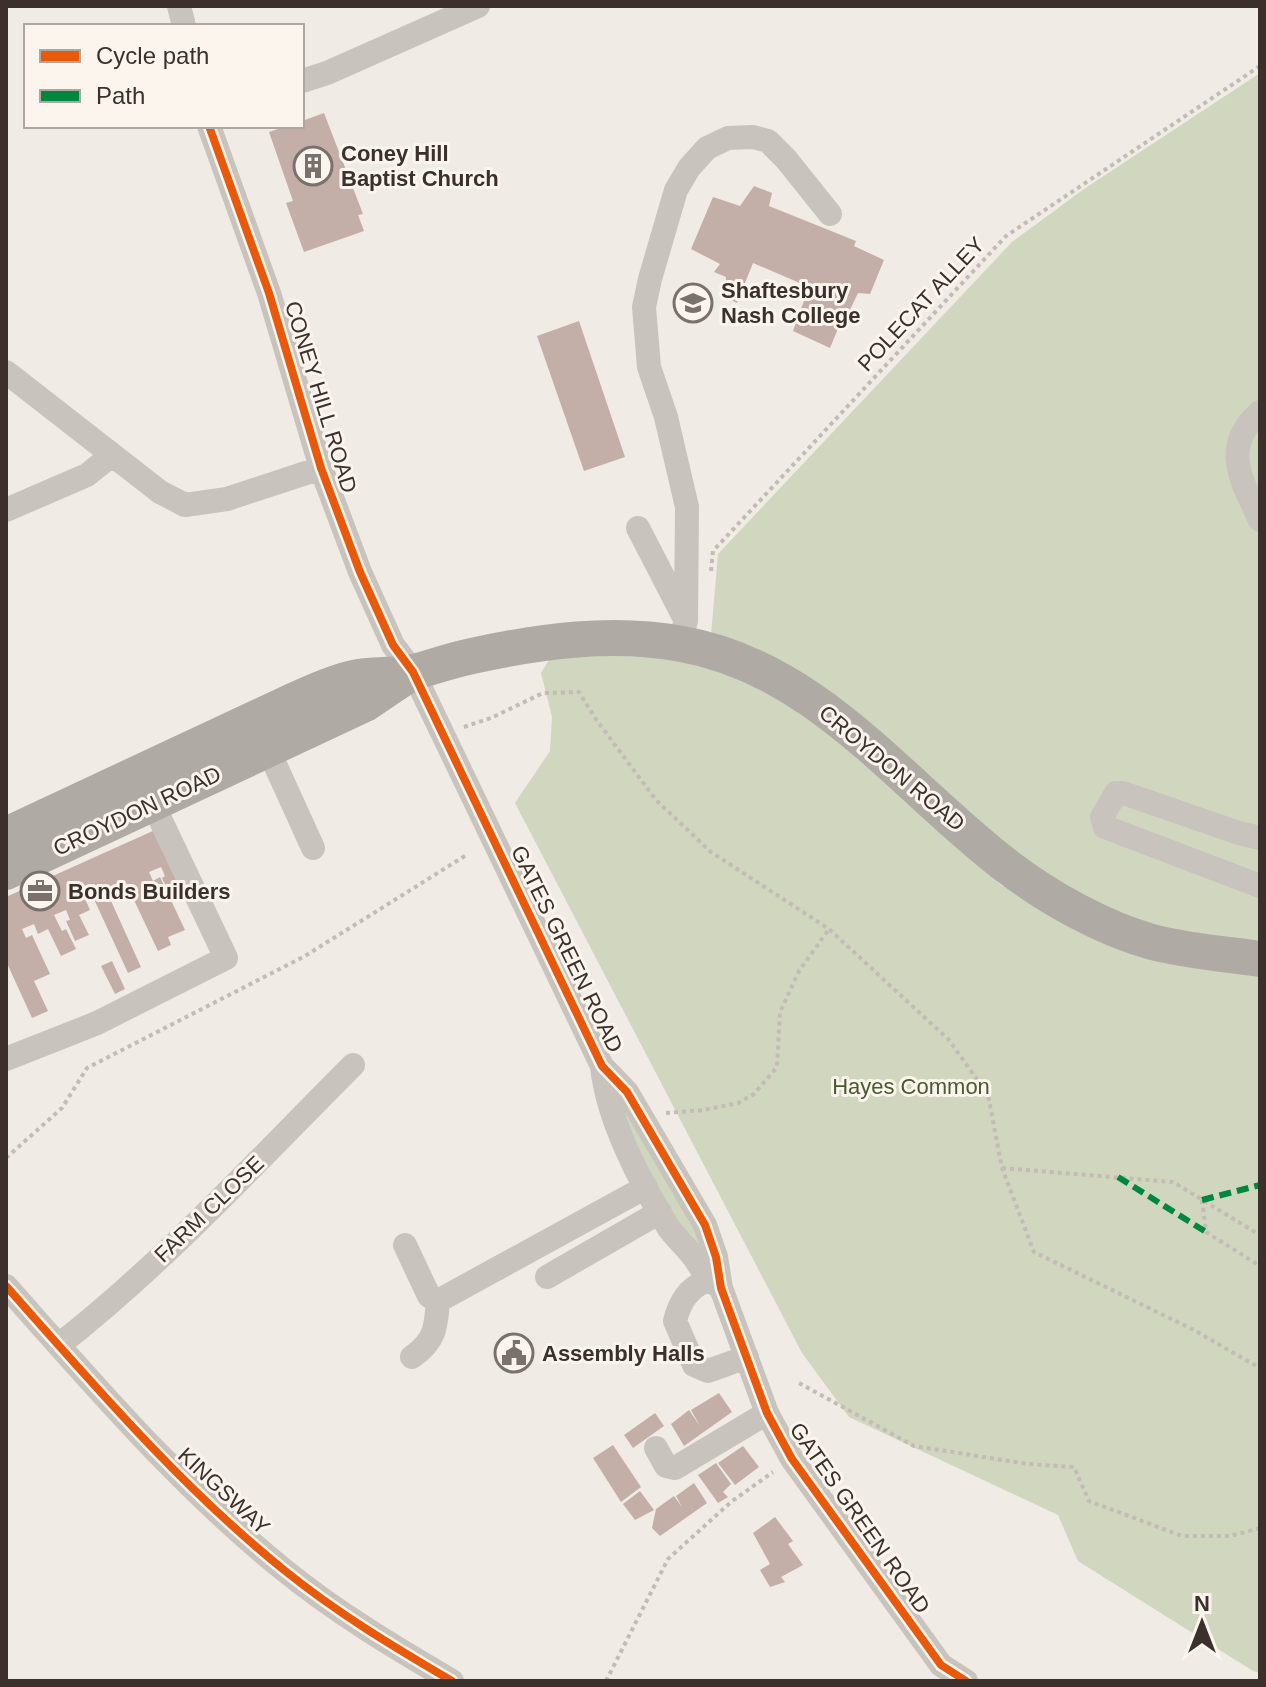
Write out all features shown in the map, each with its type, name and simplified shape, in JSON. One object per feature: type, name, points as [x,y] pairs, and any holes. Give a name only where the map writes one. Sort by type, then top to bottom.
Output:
[{"type":"highway","name":"CROYDON ROAD","points":[[6,835],[261,735],[365,704],[413,672],[481,654],[566,640],[682,632],[697,646],[751,667],[814,702],[854,732],[1008,867],[1080,911],[1151,941],[1260,959]]},
{"type":"highway","name":"CROYDON ROAD","points":[[6,872],[153,804],[261,735]]},
{"type":"street","points":[[304,80],[478,6]]},
{"type":"street","name":"CONEY HILL ROAD","points":[[210,128],[269,293],[321,468],[360,572],[393,645],[413,672]]},
{"type":"street","points":[[682,632],[687,507],[666,417],[649,367],[644,307],[676,190],[689,168],[707,148],[728,138],[753,137],[768,141],[830,214]]},
{"type":"street","points":[[6,372],[160,492],[185,505],[227,499],[321,468]]},
{"type":"street","points":[[1260,412],[1247,423],[1237,448],[1238,472],[1260,520]]},
{"type":"street","points":[[6,510],[87,475],[112,455]]},
{"type":"street","points":[[638,528],[682,632]]},
{"type":"street","name":"GATES GREEN ROAD","points":[[413,672],[602,1066],[627,1092],[705,1225],[716,1257],[714,1284]]},
{"type":"street","points":[[261,735],[313,848]]},
{"type":"street","points":[[1260,838],[1123,793],[1116,793],[1102,817],[1105,827],[1260,886]]},
{"type":"street","points":[[6,1059],[97,1023],[226,958],[153,804]]},
{"type":"street","name":"FARM CLOSE","points":[[59,1345],[113,1301],[228,1195],[353,1065]]},
{"type":"street","name":"GATES GREEN ROAD","points":[[602,1066],[606,1099],[646,1187],[660,1212],[714,1284],[747,1357],[767,1413],[792,1459],[941,1665],[966,1681]]},
{"type":"street","points":[[438,1301],[646,1187]]},
{"type":"street","points":[[547,1277],[660,1212]]},
{"type":"street","points":[[405,1245],[429,1296],[438,1301]]},
{"type":"street","points":[[714,1284],[698,1284],[683,1298],[675,1321],[694,1365],[708,1371],[747,1357]]},
{"type":"street","name":"KINGSWAY","points":[[6,1286],[214,1510],[284,1570],[357,1625],[452,1681]]},
{"type":"street","points":[[412,1357],[428,1346],[436,1324],[438,1301]]},
{"type":"street","points":[[656,1448],[666,1466],[675,1468],[767,1413]]},
{"type":"path","points":[[442,734],[491,718],[543,693],[579,692],[656,800],[689,832],[711,852],[829,929],[949,1040],[988,1095],[1002,1168],[1034,1252],[1192,1329],[1260,1368]]},
{"type":"path","points":[[6,1158],[62,1108],[87,1068],[305,956],[468,854]]},
{"type":"path","points":[[640,1115],[704,1110],[738,1103],[754,1094],[777,1067],[780,1012],[799,971],[829,929]]},
{"type":"path","points":[[1002,1168],[1173,1182],[1260,1235]]},
{"type":"path","points":[[1202,1200],[1206,1232],[1260,1266]]},
{"type":"path","points":[[799,1383],[914,1446],[1028,1464],[1074,1467],[1089,1501],[1182,1536],[1230,1536],[1260,1528]]},
{"type":"path","points":[[606,1681],[668,1559],[731,1502],[792,1459]]},
{"type":"green space","points":[[1260,73],[1260,946],[1151,931],[1018,863],[711,635],[718,554],[1012,242],[1084,189]]},
{"type":"green space","name":"Hayes Common","points":[[706,652],[796,698],[1001,885],[1079,924],[1260,973],[1260,1673],[1078,1561],[1058,1515],[849,1417],[802,1353],[515,803],[550,751],[552,717],[541,673],[552,655]]},
{"type":"green space","points":[[617,1097],[685,1205],[711,1262],[661,1201]]},
{"type":"building","name":"Coney Hill Baptist Church","points":[[324,113],[363,214],[358,215],[364,231],[304,252],[286,203],[293,201],[269,132],[281,128],[304,128],[304,120]]},
{"type":"building","points":[[754,186],[772,193],[769,206],[856,241],[854,246],[884,260],[870,294],[858,293],[848,314],[844,314],[830,348],[793,331],[809,287],[753,263],[737,303],[725,297],[726,277],[714,272],[720,264],[691,249],[713,197],[740,206]]},
{"type":"building","points":[[579,321],[625,457],[584,471],[537,336]]},
{"type":"building","points":[[155,830],[184,893],[172,899],[162,878],[165,876],[161,867],[149,872],[153,881],[160,877],[185,930],[168,937],[171,945],[158,951],[126,883],[117,886],[121,896],[111,901],[141,967],[128,973],[93,897],[86,901],[90,910],[79,915],[89,935],[75,941],[66,921],[70,920],[66,910],[54,915],[62,931],[66,929],[76,949],[61,956],[48,929],[38,934],[34,924],[22,929],[26,938],[32,935],[50,974],[34,981],[48,1011],[32,1018],[6,961],[6,897]]},
{"type":"building","points":[[112,961],[125,989],[115,994],[101,966]]},
{"type":"building","points":[[719,1393],[732,1412],[684,1446],[671,1424],[689,1410],[700,1426],[691,1410]]},
{"type":"building","points":[[655,1413],[664,1426],[633,1448],[624,1435]]},
{"type":"building","points":[[613,1445],[641,1487],[621,1502],[593,1458]]},
{"type":"building","points":[[743,1446],[759,1467],[735,1485],[718,1463]]},
{"type":"building","points":[[716,1463],[731,1484],[723,1492],[728,1497],[718,1503],[698,1475]]},
{"type":"building","points":[[694,1483],[707,1503],[660,1536],[652,1528],[656,1509],[674,1496],[682,1507],[676,1496]]},
{"type":"building","points":[[640,1491],[654,1510],[635,1520],[623,1504]]},
{"type":"building","points":[[775,1517],[793,1541],[788,1544],[803,1565],[781,1577],[785,1582],[770,1587],[760,1570],[770,1564],[753,1533]]},
{"type":"marked path","points":[[1118,1177],[1206,1232]]},
{"type":"marked path","points":[[1202,1200],[1260,1185]]},
{"type":"cycle path","points":[[210,128],[269,293],[321,468],[360,572],[393,645],[413,672],[602,1066],[627,1092],[705,1225],[716,1257],[721,1288],[767,1413],[792,1459],[941,1665],[966,1681]]},
{"type":"cycle path","points":[[6,1286],[139,1434],[246,1538],[324,1601],[452,1681]]},
{"type":"place","name":"Coney Hill Baptist Church","points":[[313,166]]},
{"type":"place","name":"Shaftesbury Nash College","points":[[693,303]]},
{"type":"place","name":"Bonds Builders","points":[[40,891]]},
{"type":"place","name":"Assembly Halls","points":[[514,1353]]}]
